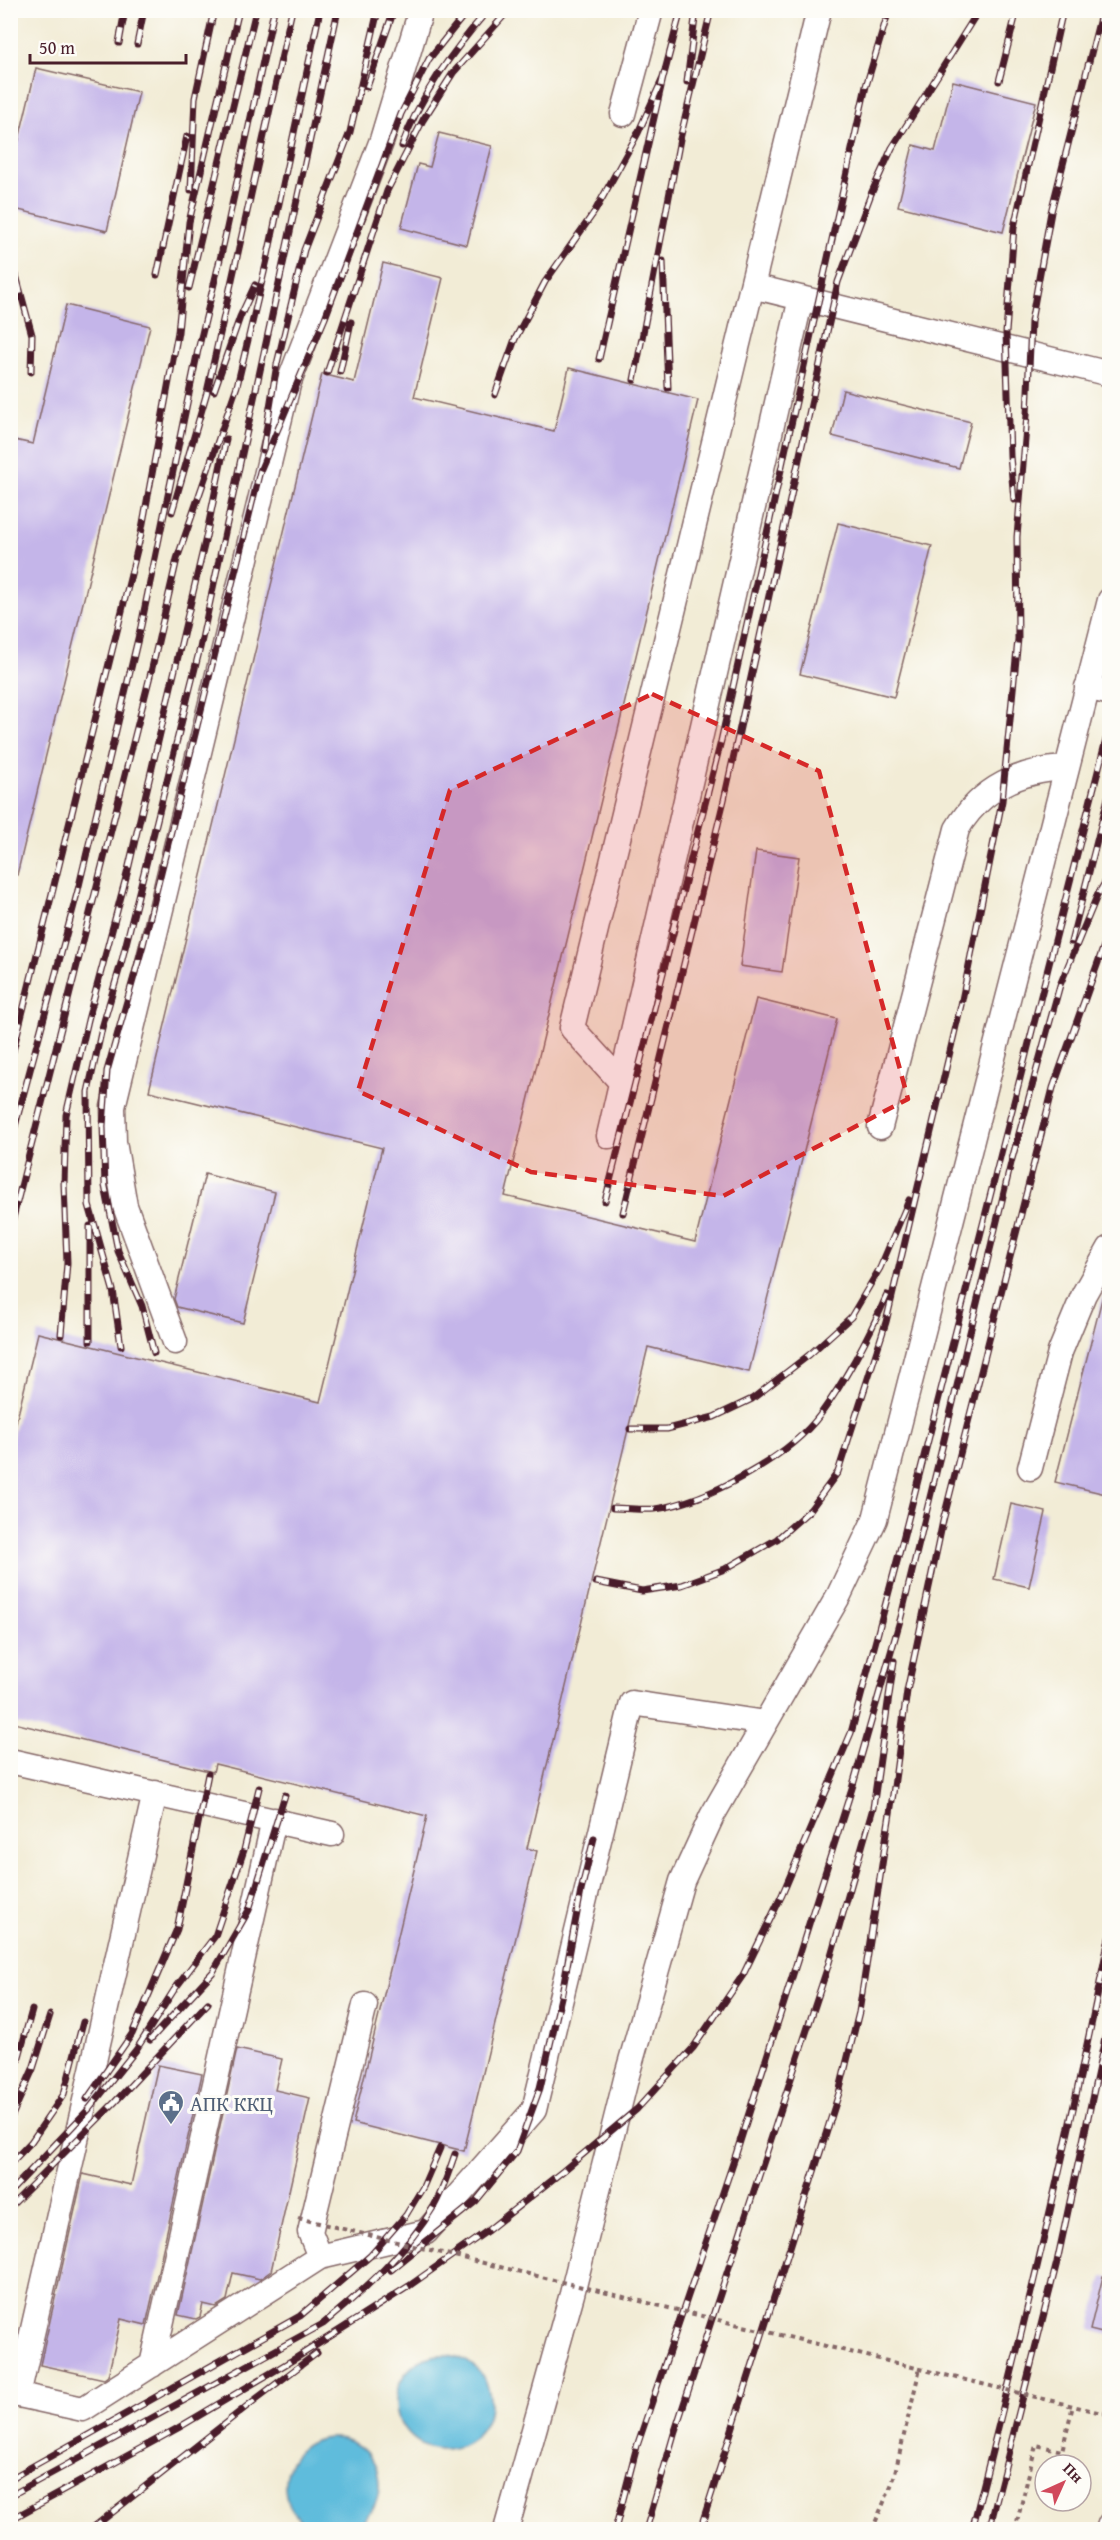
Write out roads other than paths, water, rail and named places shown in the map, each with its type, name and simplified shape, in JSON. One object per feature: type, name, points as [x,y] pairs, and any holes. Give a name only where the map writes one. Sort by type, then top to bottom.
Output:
[{"type":"lane","points":[[175,1342],[125,1206],[114,1142],[113,1107],[288,384],[382,140],[421,10]]},
{"type":"lane","points":[[623,114],[651,10]]},
{"type":"lane","points":[[622,1083],[572,1028],[819,10]]},
{"type":"lane","points":[[752,286],[1110,374]]},
{"type":"lane","points":[[609,1136],[801,298]]},
{"type":"lane","points":[[506,2529],[572,2294],[627,2075],[682,1881],[712,1816],[839,1595],[874,1519],[1066,768],[1098,690],[1110,600]]},
{"type":"lane","points":[[880,1127],[957,829],[974,806],[996,787],[1030,772],[1066,768]]},
{"type":"lane","points":[[1030,1468],[1060,1352],[1084,1294],[1110,1248]]},
{"type":"lane","points":[[155,1793],[14,2394],[83,2409],[320,2257],[426,2232],[534,2110],[632,1703],[765,1723]]},
{"type":"lane","points":[[10,1761],[332,1834]]},
{"type":"lane","points":[[152,2365],[274,1820]]},
{"type":"lane","points":[[320,2257],[310,2232],[365,2005]]},
{"type":"lane","points":[[1108,2529],[1110,2524]]},
{"type":"water","points":[[443,2355],[461,2359],[476,2369],[486,2384],[490,2402],[486,2420],[476,2435],[461,2445],[443,2449],[425,2445],[410,2435],[400,2420],[396,2402],[400,2384],[410,2369],[425,2359]]},
{"type":"water","points":[[332,2438],[350,2442],[365,2452],[375,2467],[379,2485],[375,2503],[365,2518],[350,2528],[332,2532],[314,2528],[299,2518],[289,2503],[285,2485],[289,2467],[299,2452],[314,2442]]},
{"type":"railway","points":[[119,43],[125,10]]},
{"type":"railway","points":[[137,44],[144,10]]},
{"type":"railway","points":[[191,190],[195,98],[214,10]]},
{"type":"railway","points":[[10,1063],[141,534],[178,332],[189,222],[239,10]]},
{"type":"railway","points":[[189,288],[256,10]]},
{"type":"railway","points":[[10,1145],[78,890],[141,626],[198,350],[222,251],[274,10]]},
{"type":"railway","points":[[172,512],[207,392],[292,10]]},
{"type":"railway","points":[[10,1230],[152,668],[177,559],[237,386],[267,260],[320,10]]},
{"type":"railway","points":[[121,1346],[113,1290],[89,1205],[88,1092],[102,1028],[122,960],[200,648],[338,10]]},
{"type":"railway","points":[[263,450],[277,364],[304,250],[350,132],[378,10]]},
{"type":"railway","points":[[367,87],[394,10]]},
{"type":"railway","points":[[154,1353],[142,1306],[118,1251],[105,1186],[103,1126],[107,1071],[143,945],[260,471],[325,318],[401,114],[429,59],[468,10]]},
{"type":"railway","points":[[402,146],[428,91],[462,41],[488,10]]},
{"type":"railway","points":[[327,373],[387,191],[423,120],[453,73],[509,10]]},
{"type":"railway","points":[[599,359],[663,78],[681,10]]},
{"type":"railway","points":[[687,82],[696,10]]},
{"type":"railway","points":[[634,380],[680,139],[711,10]]},
{"type":"railway","points":[[672,933],[721,741],[866,86],[889,10]]},
{"type":"railway","points":[[623,1213],[724,800],[838,282],[871,194],[892,148],[979,10]]},
{"type":"railway","points":[[999,81],[1017,10]]},
{"type":"railway","points":[[1014,500],[1010,456],[1006,333],[1014,227],[1063,10]]},
{"type":"railway","points":[[596,1582],[642,1591],[682,1585],[725,1569],[777,1539],[810,1510],[838,1472],[886,1322],[961,1005],[1002,801],[1018,639],[1017,537],[1027,415],[1031,322],[1051,212],[1102,10]]},
{"type":"railway","points":[[495,395],[515,339],[545,282],[595,211],[638,133],[663,78]]},
{"type":"railway","points":[[157,275],[187,136]]},
{"type":"railway","points":[[10,253],[32,335],[31,372]]},
{"type":"railway","points":[[663,261],[668,388]]},
{"type":"railway","points":[[214,391],[240,317],[255,285]]},
{"type":"railway","points":[[340,372],[351,322]]},
{"type":"railway","points":[[61,1335],[67,1263],[64,1184],[66,1115],[88,1020],[128,870],[206,537],[226,439]]},
{"type":"railway","points":[[10,2520],[178,2428],[296,2358],[409,2286],[487,2231],[637,2109],[693,2048],[743,1975],[782,1895],[851,1733],[903,1539],[1110,724]]},
{"type":"railway","points":[[1071,942],[1110,790]]},
{"type":"railway","points":[[615,2530],[637,2446],[736,2154],[853,1785],[901,1617],[1012,1159],[1060,985],[1097,896],[1110,874]]},
{"type":"railway","points":[[605,1201],[675,926]]},
{"type":"railway","points":[[700,2530],[839,2093],[859,2012],[907,1691],[943,1521],[1053,1088],[1110,929]]},
{"type":"railway","points":[[630,1429],[667,1429],[714,1417],[752,1399],[809,1355],[851,1317],[880,1268],[909,1200]]},
{"type":"railway","points":[[90,1226],[90,1341]]},
{"type":"railway","points":[[613,1508],[655,1509],[698,1497],[745,1475],[788,1446],[806,1431],[830,1401],[857,1356],[887,1295]]},
{"type":"railway","points":[[646,2530],[674,2434],[828,1966],[873,1808],[894,1661]]},
{"type":"railway","points":[[87,2099],[132,2034],[177,1929],[208,1774]]},
{"type":"railway","points":[[10,2192],[89,2109],[136,2050],[174,1990],[215,1936],[244,1850],[259,1788]]},
{"type":"railway","points":[[150,2040],[213,1972],[249,1910],[285,1795]]},
{"type":"railway","points":[[391,2270],[476,2201],[517,2151],[540,2088],[594,1838]]},
{"type":"railway","points":[[972,2530],[1045,2233],[1110,1933]]},
{"type":"railway","points":[[10,2207],[114,2103],[208,2003]]},
{"type":"railway","points":[[10,2089],[32,2010]]},
{"type":"railway","points":[[10,2120],[33,2069],[50,2015]]},
{"type":"railway","points":[[989,2530],[1057,2262],[1110,2015]]},
{"type":"railway","points":[[10,2164],[31,2142],[64,2094],[83,2022]]},
{"type":"railway","points":[[10,2479],[300,2316],[370,2256],[406,2215],[423,2187],[440,2148]]},
{"type":"railway","points":[[10,2496],[323,2324],[369,2284],[411,2239],[434,2206],[455,2154]]},
{"type":"railway","points":[[90,2530],[317,2353]]},
{"type":"place","name":"АПК ККЦ","points":[[171,2126]]}]
